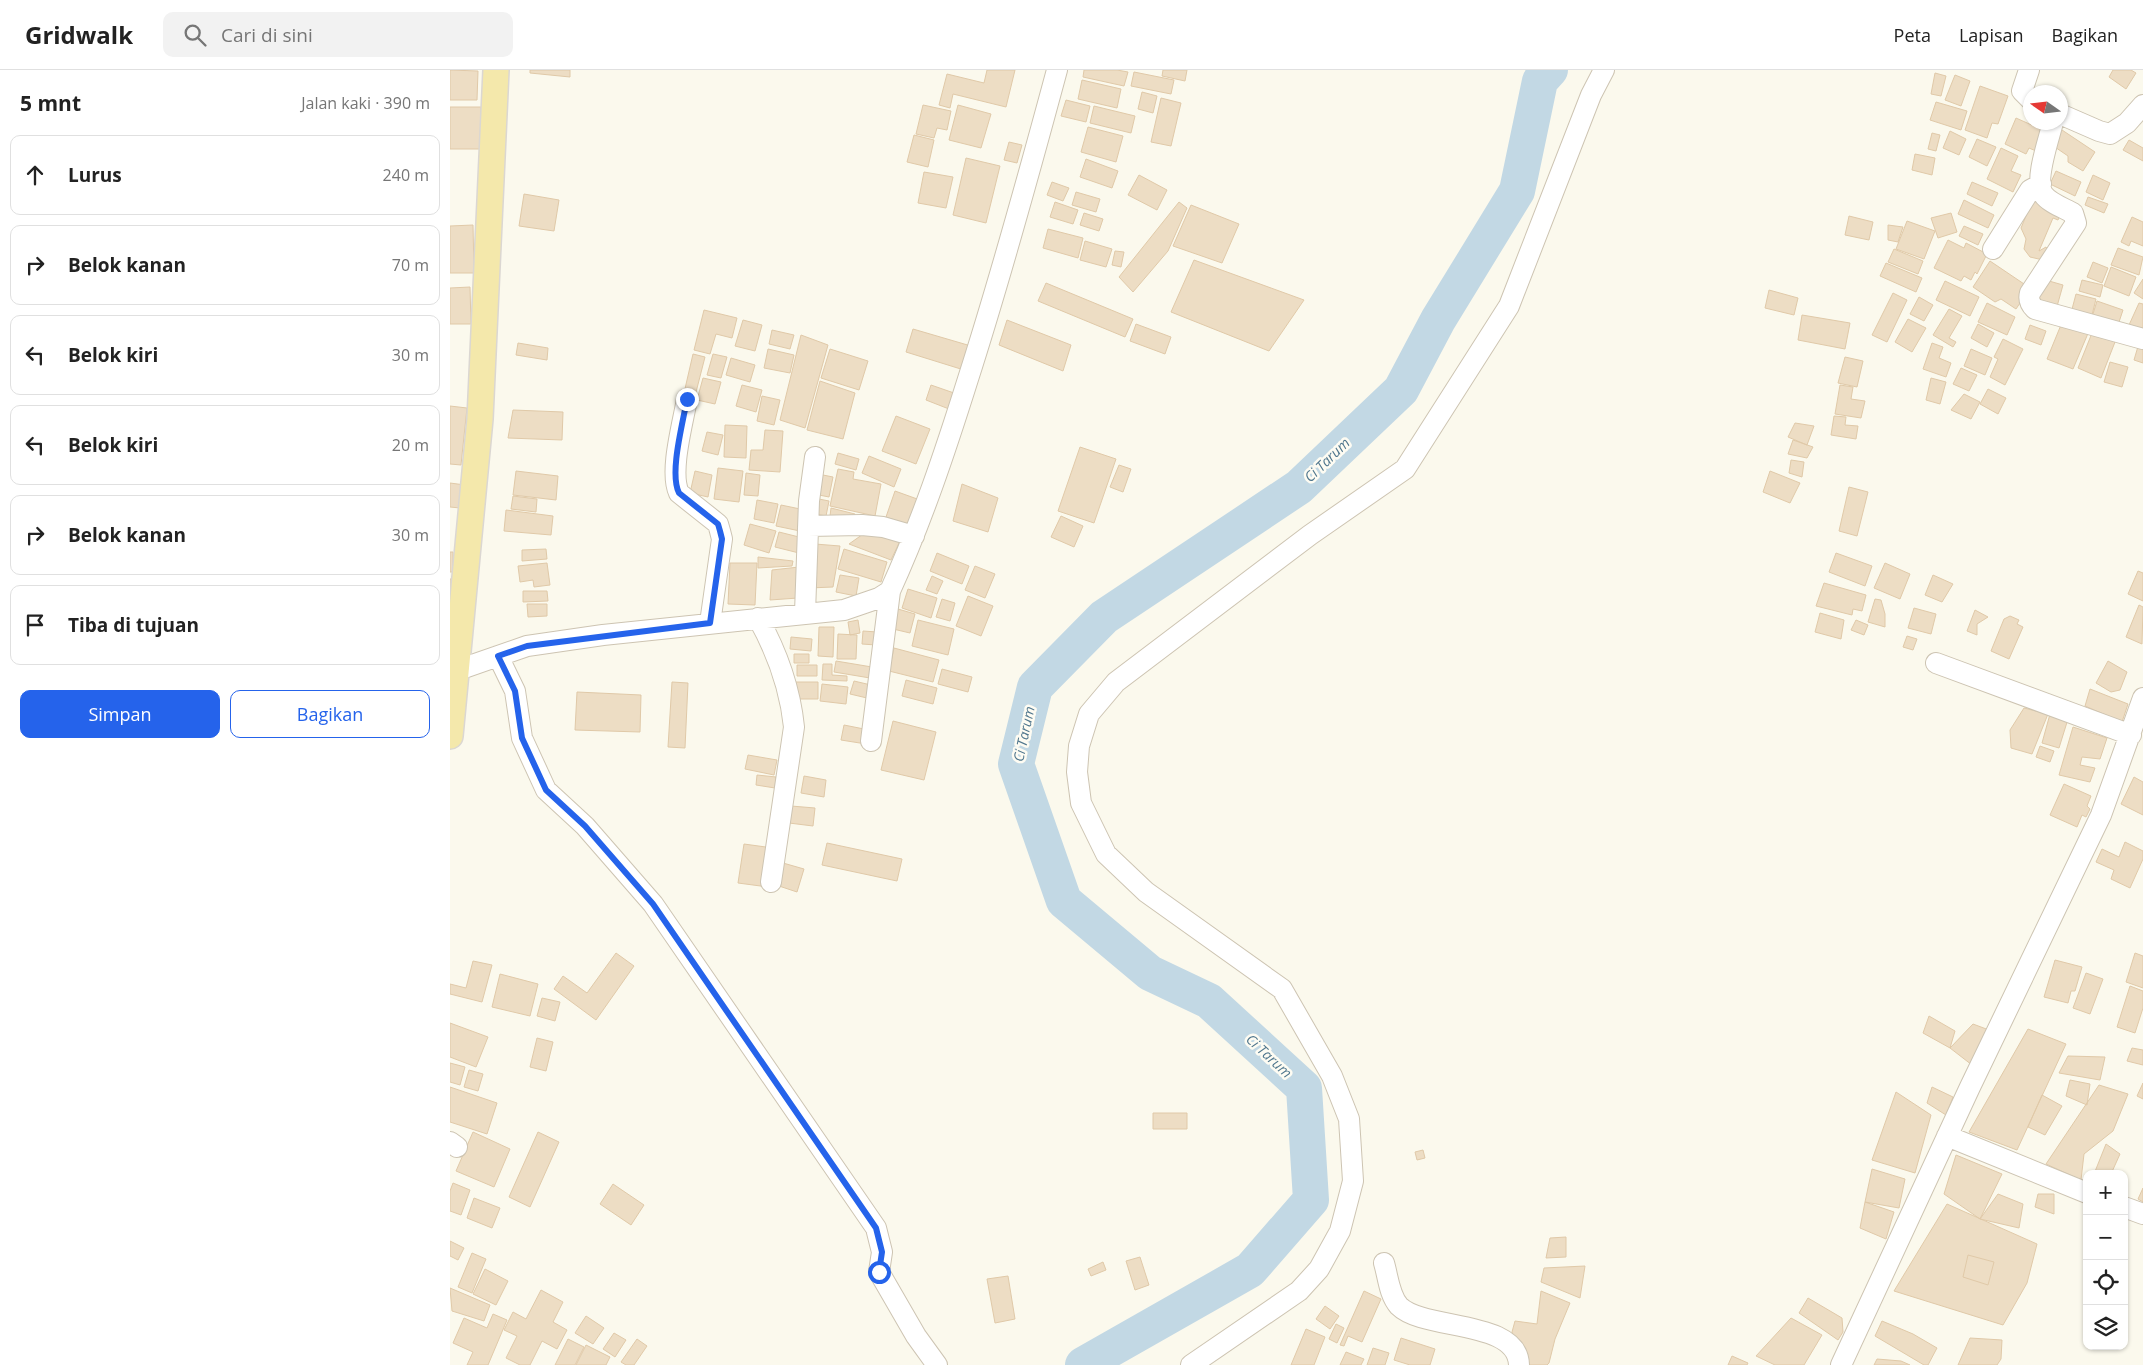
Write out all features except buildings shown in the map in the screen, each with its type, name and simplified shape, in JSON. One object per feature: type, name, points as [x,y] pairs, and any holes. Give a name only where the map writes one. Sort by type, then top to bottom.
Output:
[{"type":"main road","points":[[450,736],[458,670],[480,419],[496,70]]},
{"type":"street","points":[[871,741],[890,591],[933,488],[1006,262],[1056,70]]},
{"type":"street","points":[[1191,1365],[1299,1291],[1319,1268],[1340,1231],[1353,1181],[1349,1120],[1332,1076],[1282,989],[1146,892],[1106,854],[1082,804],[1077,772],[1081,738],[1089,714],[1116,682],[1310,535],[1405,469],[1509,306],[1591,95],[1604,70]]},
{"type":"street","points":[[2024,85],[2029,70]]},
{"type":"street","points":[[2068,118],[2099,132],[2110,134],[2127,124],[2143,105]]},
{"type":"street","points":[[2051,130],[2041,173],[2043,194],[2049,200],[2073,213],[2076,223],[2030,293],[2028,298],[2030,304],[2035,309],[2143,339]]},
{"type":"street","points":[[1993,250],[2030,190],[2041,184]]},
{"type":"street","points":[[687,399],[676,470],[676,487],[679,493],[718,524],[722,539],[710,623]]},
{"type":"street","points":[[805,613],[808,526],[815,457]]},
{"type":"street","points":[[808,526],[862,525],[883,527],[914,536]]},
{"type":"street","points":[[458,670],[537,645],[710,623],[844,610],[867,603],[890,591]]},
{"type":"street","points":[[758,618],[771,642],[784,677],[792,706],[794,727],[771,882]]},
{"type":"street","points":[[498,656],[515,691],[522,738],[546,790],[585,826],[653,904],[876,1228],[882,1252],[879,1272],[916,1336],[937,1365]]},
{"type":"street","points":[[1936,663],[2130,735]]},
{"type":"street","points":[[1841,1365],[1947,1136],[2102,815],[2143,698]]},
{"type":"street","points":[[1947,1136],[2083,1191]]},
{"type":"street","points":[[2128,1208],[2143,1214]]},
{"type":"street","points":[[1384,1262],[1392,1293],[1399,1305],[1420,1315],[1505,1340],[1517,1353],[1519,1365]]},
{"type":"waterway","name":"Ci Tarum","points":[[1083,1365],[1250,1270],[1311,1200],[1304,1088],[1209,1001],[1150,973],[1064,901],[1016,764],[1035,687],[1104,617],[1299,487],[1401,390],[1438,320],[1517,191],[1540,81],[1550,70]]},
{"type":"route","points":[[687,399],[676,470],[676,487],[679,493],[718,524],[722,539],[710,623],[527,646],[498,656],[515,691],[522,738],[546,790],[585,826],[653,904],[826,1159],[876,1228],[882,1252],[879,1272]]}]
